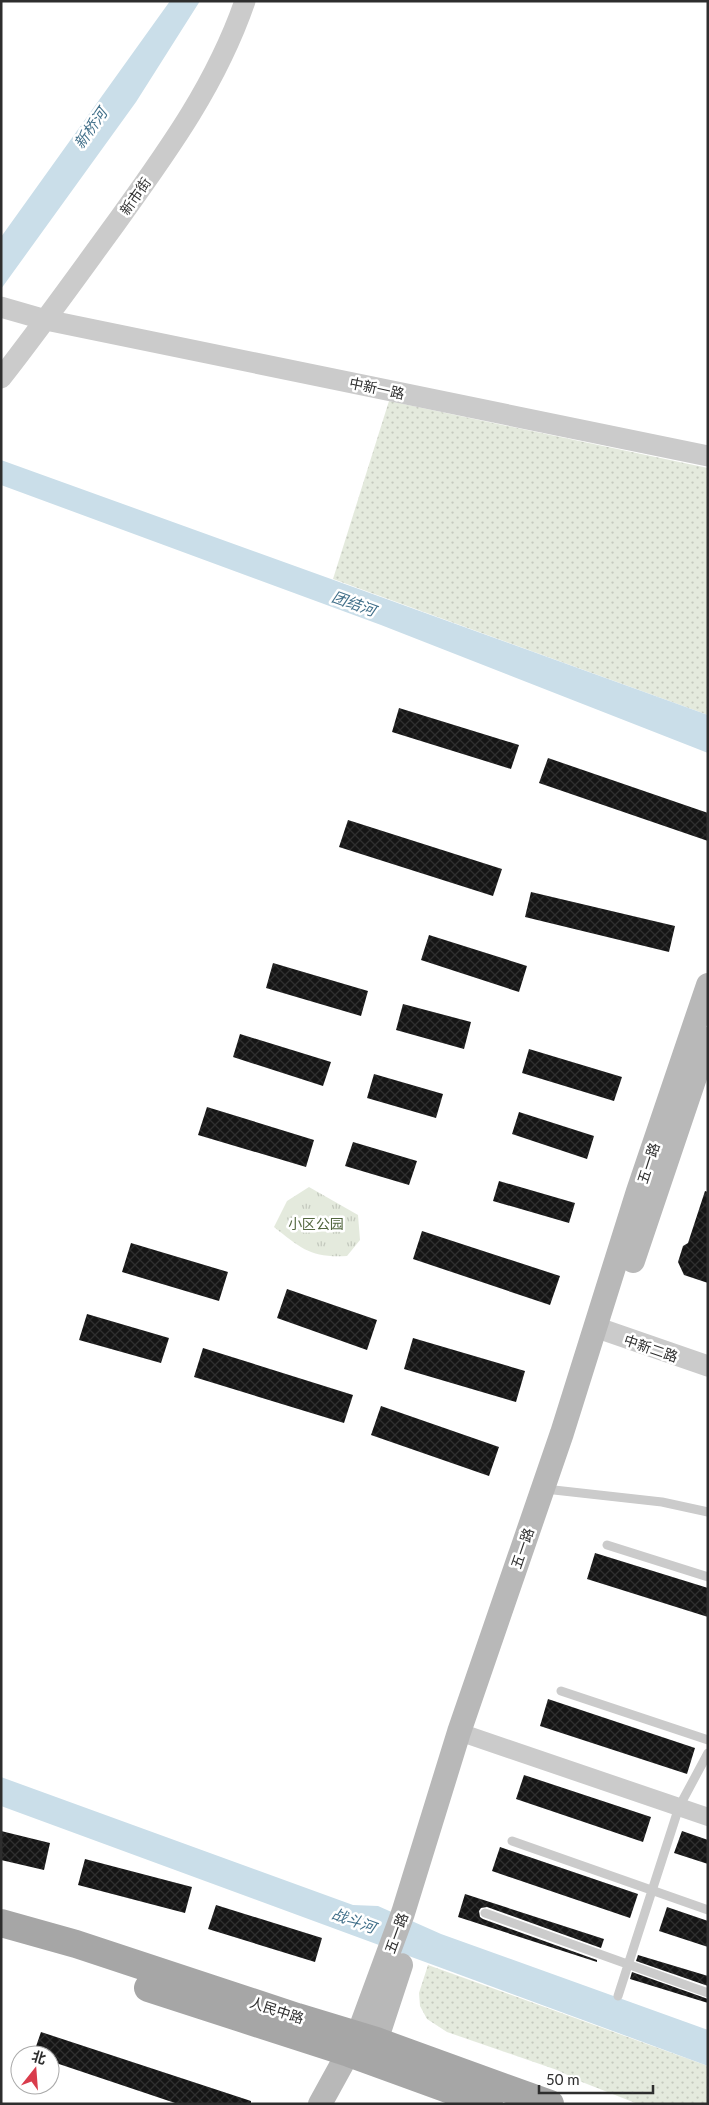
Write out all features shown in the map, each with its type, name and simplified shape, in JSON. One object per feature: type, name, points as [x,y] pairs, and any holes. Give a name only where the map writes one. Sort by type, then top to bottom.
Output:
[{"type":"main road","name":"五一路","points":[[338,2104],[397,1954],[555,1491],[602,1330],[638,1191],[708,985]]},
{"type":"main road","name":"五一路","points":[[410,1916],[459,1732],[562,1433],[602,1330],[708,1039]]},
{"type":"main road","name":"人民中路","points":[[1,1923],[76,1944],[362,2047],[550,2104]]},
{"type":"main road","name":"人民中路","points":[[1,1943],[70,1962],[291,2036],[362,2047],[489,2104]]},
{"type":"main road","name":"五一路","points":[[320,2104],[362,2047]]},
{"type":"street","name":"新市街","points":[[1,378],[46,320],[192,115],[220,63],[245,1]]},
{"type":"street","name":"中新一路","points":[[2,307],[46,320],[708,456]]},
{"type":"street","name":"中新二路","points":[[602,1330],[708,1366]]},
{"type":"street","points":[[459,1732],[708,1817]]},
{"type":"lane","points":[[542,1489],[662,1502],[708,1512]]},
{"type":"lane","points":[[607,1545],[708,1577]]},
{"type":"lane","points":[[562,1691],[708,1740]]},
{"type":"lane","points":[[618,1996],[679,1807],[708,1753]]},
{"type":"lane","points":[[512,1841],[708,1910]]},
{"type":"lane","points":[[485,1913],[708,1993]]},
{"type":"green space","points":[[389,401],[708,468],[708,715],[333,579]]},
{"type":"green space","name":"小区公园","points":[[309,1187],[358,1215],[360,1240],[347,1256],[315,1254],[292,1241],[274,1227],[287,1201]]},
{"type":"green space","points":[[428,1965],[708,2066],[708,2104],[638,2104],[557,2070],[447,2032],[427,2019],[420,2006],[419,1993]]},
{"type":"water","name":"新桥河","points":[[170,1],[200,1],[136,102],[1,289],[1,237]]},
{"type":"water","name":"团结河","points":[[1,460],[708,715],[708,753],[381,625],[1,485]]},
{"type":"water","name":"战斗河","points":[[1,1777],[353,1905],[378,1906],[441,1934],[708,2030],[708,2066],[1,1806]]},
{"type":"building","points":[[399,708],[519,745],[511,769],[392,732]]},
{"type":"building","points":[[548,758],[708,813],[708,841],[539,783]]},
{"type":"building","points":[[348,820],[502,869],[493,896],[339,847]]},
{"type":"building","points":[[531,892],[675,926],[669,952],[525,917]]},
{"type":"building","points":[[429,935],[527,966],[519,992],[421,960]]},
{"type":"building","points":[[273,963],[368,991],[361,1016],[266,988]]},
{"type":"building","points":[[403,1004],[471,1022],[464,1049],[396,1030]]},
{"type":"building","points":[[240,1034],[331,1062],[323,1086],[233,1057]]},
{"type":"building","points":[[529,1049],[622,1077],[614,1101],[522,1073]]},
{"type":"building","points":[[374,1074],[443,1094],[436,1118],[367,1098]]},
{"type":"building","points":[[207,1107],[314,1140],[306,1167],[198,1135]]},
{"type":"building","points":[[519,1112],[594,1136],[587,1159],[512,1134]]},
{"type":"building","points":[[353,1142],[417,1161],[409,1185],[345,1166]]},
{"type":"building","points":[[499,1181],[575,1203],[569,1223],[493,1201]]},
{"type":"building","points":[[705,1191],[708,1192],[708,1283],[684,1275],[678,1262],[683,1246],[688,1243]]},
{"type":"building","points":[[422,1231],[560,1276],[550,1305],[413,1259]]},
{"type":"building","points":[[131,1243],[228,1272],[219,1301],[122,1272]]},
{"type":"building","points":[[287,1289],[377,1320],[367,1350],[277,1318]]},
{"type":"building","points":[[87,1314],[169,1338],[161,1363],[79,1340]]},
{"type":"building","points":[[413,1338],[525,1371],[516,1402],[404,1369]]},
{"type":"building","points":[[203,1348],[353,1395],[344,1423],[194,1377]]},
{"type":"building","points":[[381,1406],[499,1447],[489,1476],[371,1435]]},
{"type":"building","points":[[595,1553],[708,1588],[708,1617],[587,1579]]},
{"type":"building","points":[[548,1699],[695,1748],[687,1774],[540,1726]]},
{"type":"building","points":[[524,1775],[651,1817],[643,1842],[516,1799]]},
{"type":"building","points":[[1,1831],[50,1843],[44,1870],[1,1860]]},
{"type":"building","points":[[682,1831],[708,1840],[708,1864],[674,1853]]},
{"type":"building","points":[[500,1847],[638,1894],[630,1918],[492,1871]]},
{"type":"building","points":[[85,1859],[192,1887],[185,1913],[78,1885]]},
{"type":"building","points":[[465,1894],[604,1939],[601,1948],[487,1907],[481,1908],[479,1911],[480,1917],[483,1919],[597,1960],[597,1962],[458,1917]]},
{"type":"building","points":[[216,1905],[322,1938],[315,1962],[208,1929]]},
{"type":"building","points":[[667,1907],[708,1921],[708,1947],[659,1931]]},
{"type":"building","points":[[638,1955],[708,1976],[708,1986],[636,1961]]},
{"type":"building","points":[[632,1972],[708,1999],[708,2003],[630,1979]]},
{"type":"building","points":[[41,2032],[251,2101],[251,2104],[178,2104],[60,2064],[60,2045],[36,2045]]}]
